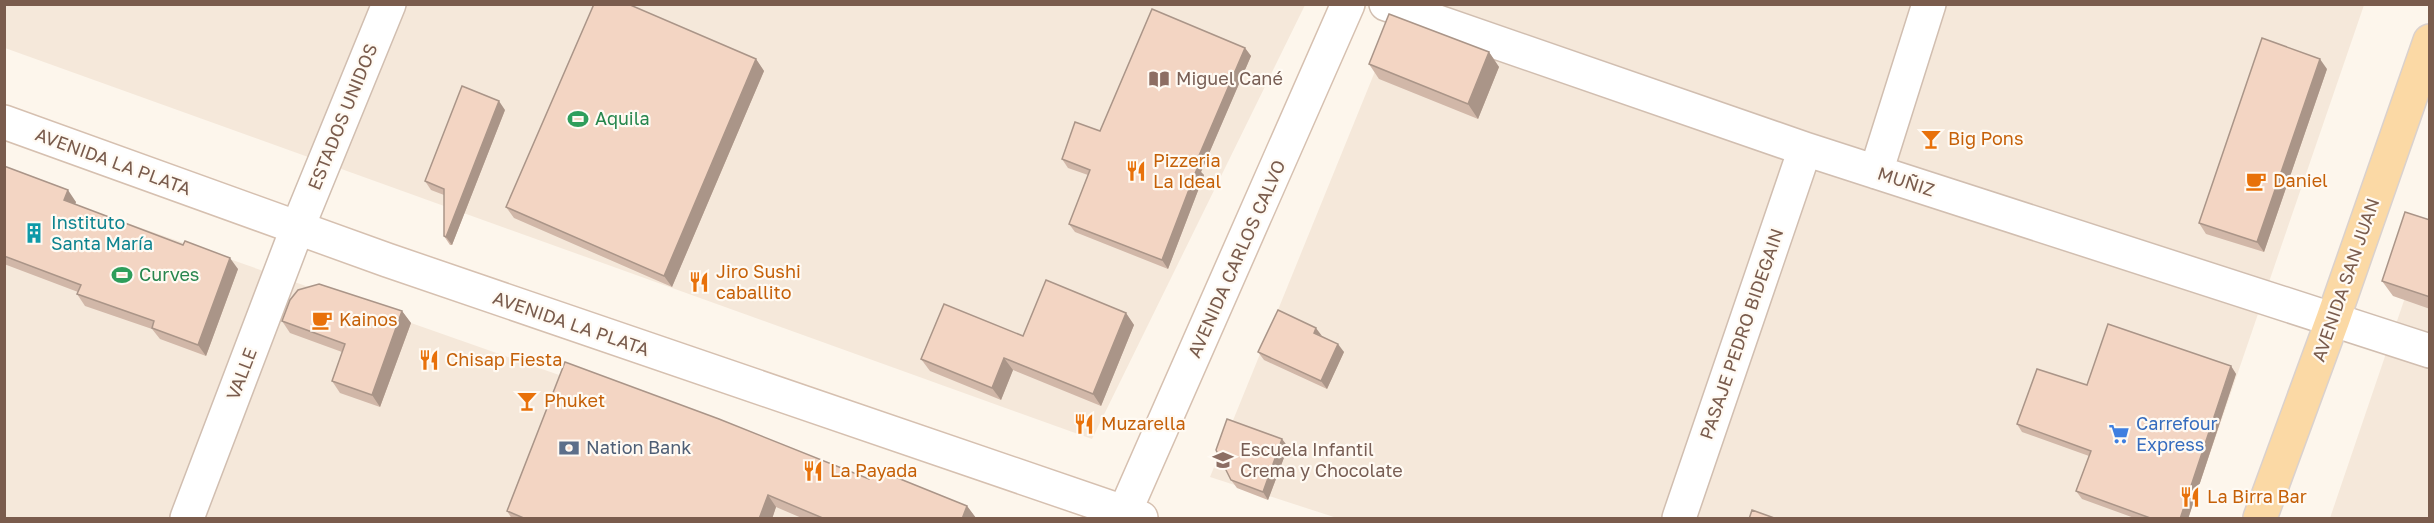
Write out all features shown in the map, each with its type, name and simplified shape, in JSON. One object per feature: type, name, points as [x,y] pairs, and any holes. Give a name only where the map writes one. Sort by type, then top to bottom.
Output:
[{"type":"main road","name":"AVENIDA SAN JUAN","points":[[2260,519],[2430,42]]},
{"type":"street","name":"ESTADOS UNIDOS","points":[[297,229],[388,4]]},
{"type":"street","name":"AVENIDA CARLOS CALVO","points":[[1129,517],[1348,4]]},
{"type":"street","name":"MUÑIZ","points":[[1386,4],[1805,149],[2430,351]]},
{"type":"street","points":[[1876,172],[1929,4]]},
{"type":"street","name":"AVENIDA LA PLATA","points":[[4,122],[297,229],[1129,517]]},
{"type":"street","name":"PASAJE PEDRO BIDEGAIN","points":[[1679,519],[1805,149]]},
{"type":"street","name":"VALLE","points":[[187,519],[297,229]]},
{"type":"shaded area","points":[[4,5],[1305,5],[1092,439],[5,48]]},
{"type":"shaded area","points":[[1402,5],[2364,5],[2188,518],[1337,518],[1210,477]]},
{"type":"shaded area","points":[[5,180],[965,518],[5,518]]},
{"type":"shaded area","points":[[2429,227],[2429,518],[2330,518]]},
{"type":"building","points":[[594,4],[628,4],[756,59],[664,276],[506,207]]},
{"type":"building","points":[[1152,9],[1245,48],[1195,165],[1198,166],[1162,260],[1069,224],[1090,170],[1062,159],[1075,122],[1100,131]]},
{"type":"building","points":[[1389,14],[1489,52],[1468,104],[1369,64]]},
{"type":"building","points":[[2262,38],[2320,59],[2257,242],[2199,223]]},
{"type":"building","points":[[462,86],[499,101],[446,237],[444,236],[444,189],[425,181]]},
{"type":"building","points":[[4,166],[68,190],[64,200],[183,245],[185,241],[230,258],[198,345],[152,328],[154,321],[77,294],[81,285],[4,256]]},
{"type":"building","points":[[2405,212],[2430,220],[2430,297],[2382,281]]},
{"type":"building","points":[[1046,280],[1126,313],[1093,394],[1004,358],[992,388],[921,359],[944,304],[1023,336]]},
{"type":"building","points":[[319,284],[402,311],[372,395],[332,381],[345,344],[282,321],[290,300],[298,290]]},
{"type":"building","points":[[1278,310],[1316,328],[1314,333],[1338,344],[1321,381],[1258,352]]},
{"type":"building","points":[[2108,324],[2231,366],[2180,519],[2153,519],[2076,491],[2091,451],[2017,424],[2037,369],[2087,385]]},
{"type":"building","points":[[565,362],[719,419],[869,479],[873,468],[967,506],[962,519],[825,519],[768,495],[759,519],[526,519],[507,511]]},
{"type":"building","points":[[1227,419],[1282,439],[1263,492],[1231,480],[1216,450]]},
{"type":"building","points":[[1752,510],[1777,519],[1749,519]]},
{"type":"place","name":"Miguel Cané","points":[[1159,79]]},
{"type":"place","name":"Aquila","points":[[578,119]]},
{"type":"place","name":"Big Pons","points":[[1931,139]]},
{"type":"place","name":"Pizzeria La Ideal","points":[[1136,171]]},
{"type":"place","name":"Daniel","points":[[2256,181]]},
{"type":"place","name":"Instituto Santa María","points":[[34,233]]},
{"type":"place","name":"Curves","points":[[122,275]]},
{"type":"place","name":"Jiro Sushi caballito","points":[[699,282]]},
{"type":"place","name":"Kainos","points":[[322,320]]},
{"type":"place","name":"Chisap Fiesta","points":[[429,360]]},
{"type":"place","name":"Phuket","points":[[527,401]]},
{"type":"place","name":"Muzarella","points":[[1084,424]]},
{"type":"place","name":"Carrefour Express","points":[[2119,434]]},
{"type":"place","name":"Nation Bank","points":[[569,448]]},
{"type":"place","name":"Escuela Infantil Crema y Chocolate","points":[[1223,460]]},
{"type":"place","name":"La Payada","points":[[813,471]]},
{"type":"place","name":"La Birra Bar","points":[[2190,497]]}]
